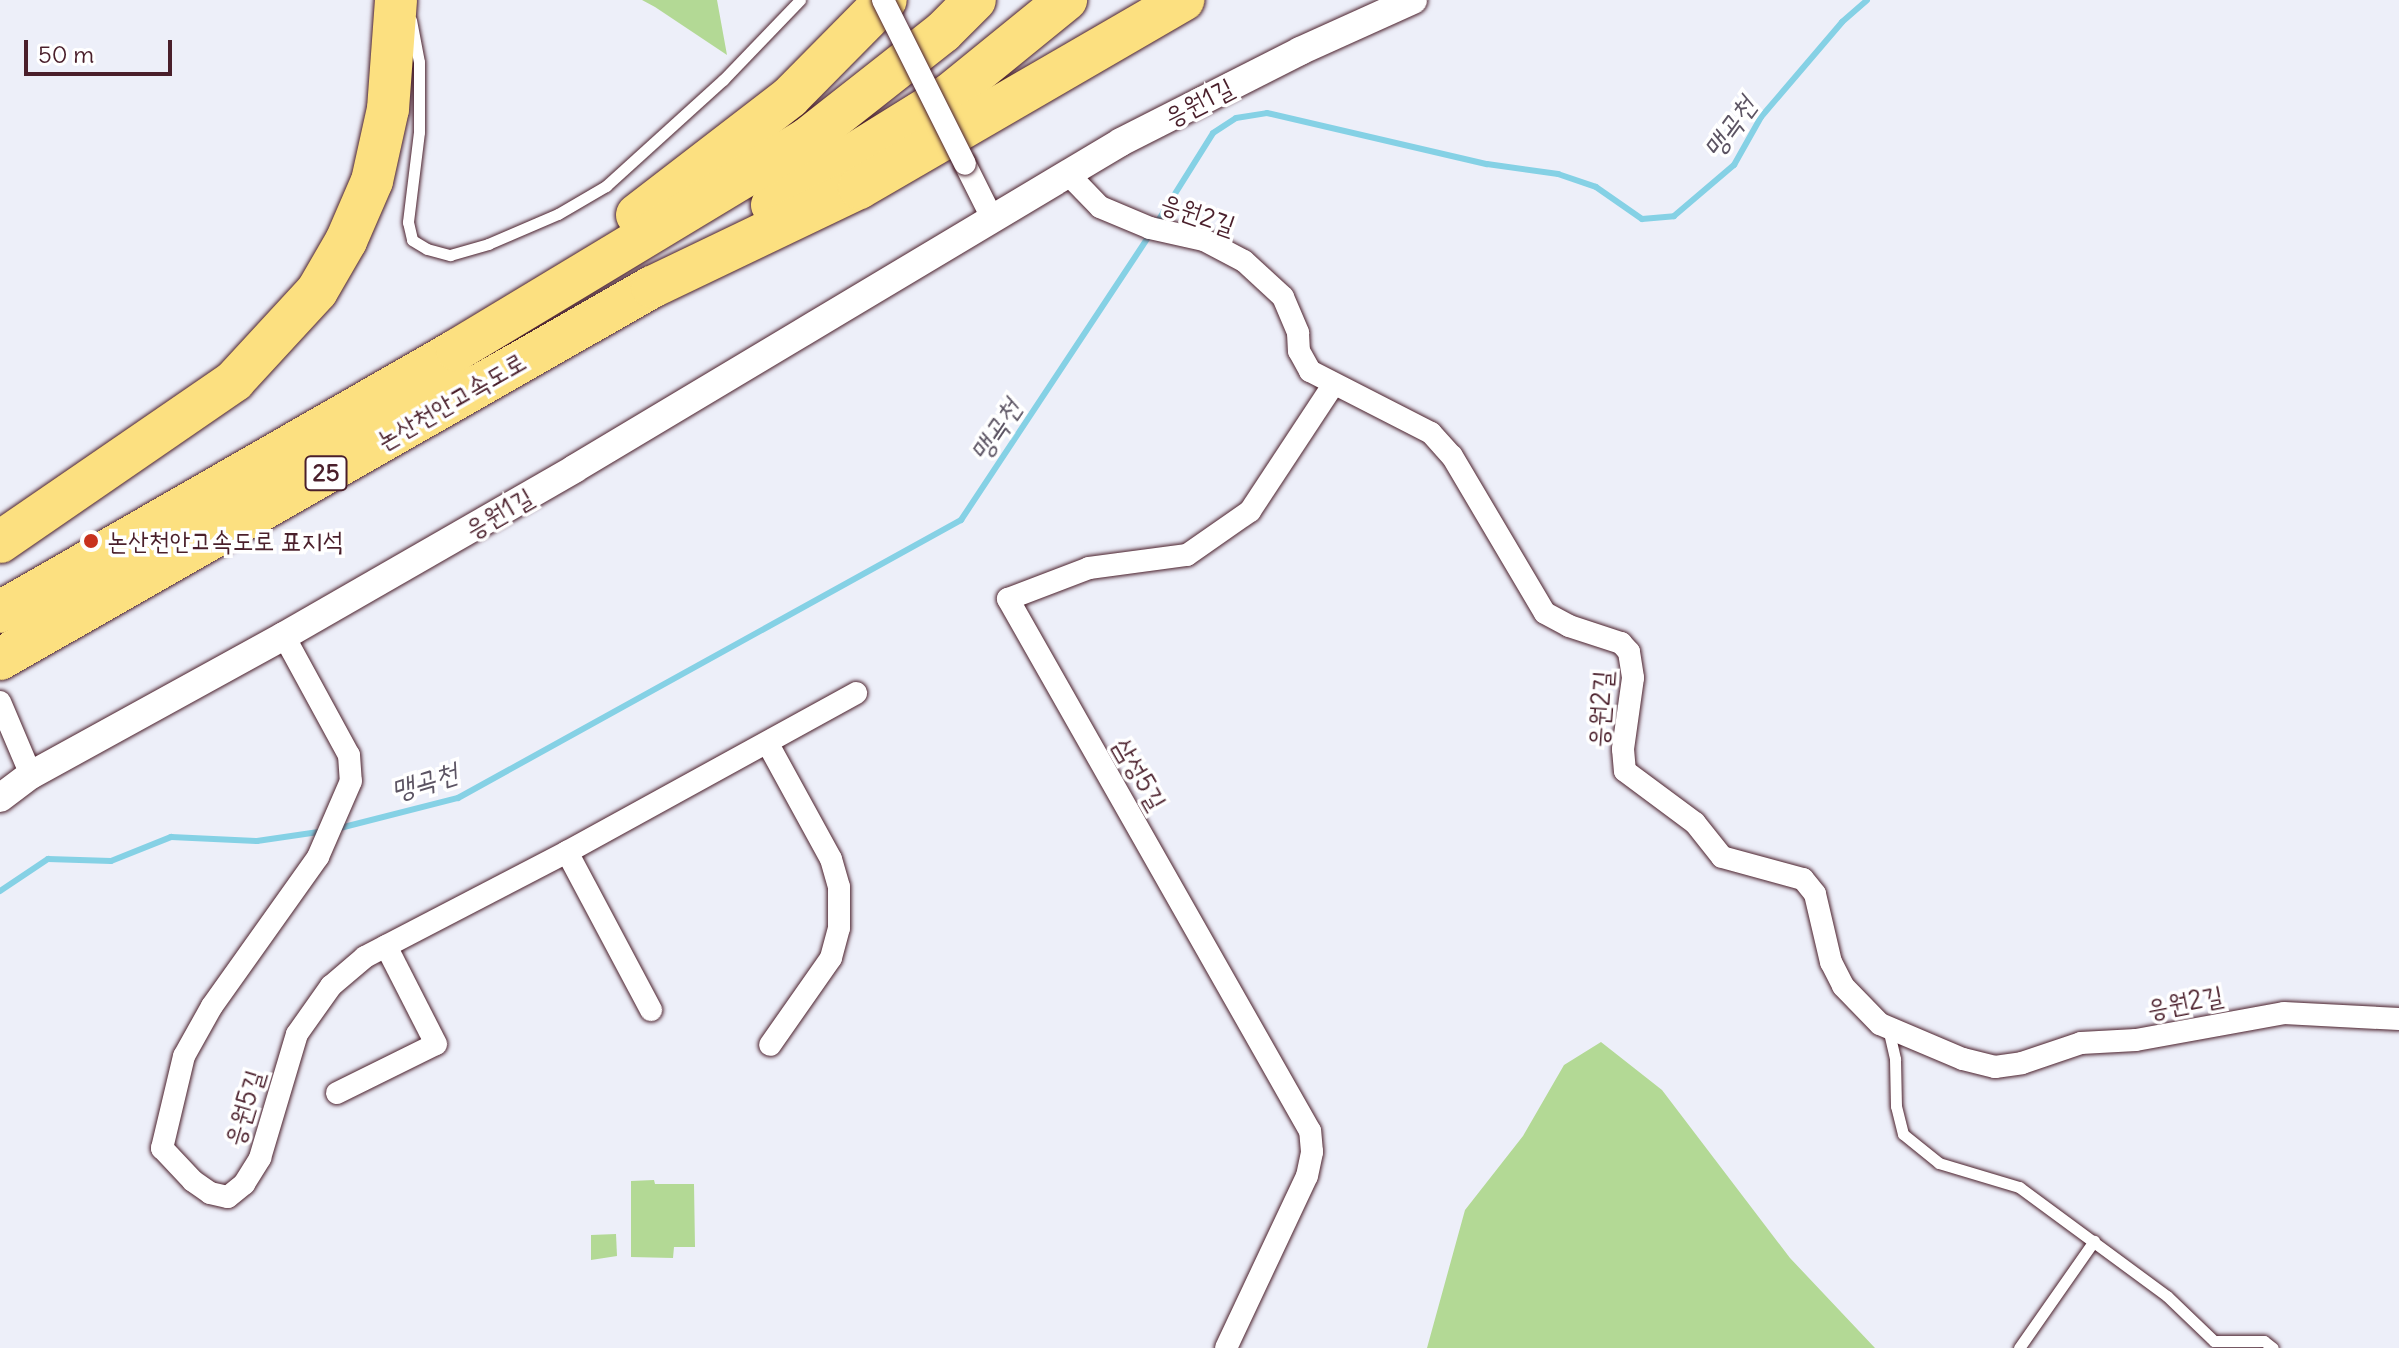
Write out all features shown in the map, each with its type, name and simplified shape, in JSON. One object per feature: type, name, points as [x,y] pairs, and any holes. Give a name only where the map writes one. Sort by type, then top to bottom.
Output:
[{"type":"highway","points":[[0,542],[234,381],[317,291],[346,241],[372,181],[388,109],[396,0]]},
{"type":"highway","points":[[457,350],[790,97],[885,0]]},
{"type":"highway","points":[[457,350],[807,139],[943,32],[975,0]]},
{"type":"highway","points":[[652,287],[766,208],[949,95],[1066,0]]},
{"type":"highway","points":[[652,287],[859,188],[1183,0]]},
{"type":"highway","name":"논산천안고속도로","points":[[0,659],[652,287]]},
{"type":"highway","name":"논산천안고속도로","points":[[0,612],[457,350]]},
{"type":"street","points":[[885,0],[993,220]]},
{"type":"street","name":"응원1길","points":[[0,798],[31,775],[284,636],[574,469],[1070,176],[1121,142],[1300,51],[1413,0]]},
{"type":"street","name":"응원2길","points":[[1070,176],[1100,207],[1151,228],[1204,240],[1244,261],[1283,297],[1298,333],[1299,351],[1310,371],[1431,433],[1459,467],[1545,613],[1569,626],[1621,643],[1629,652],[1633,678],[1623,749],[1625,771],[1695,823],[1722,857],[1803,879],[1815,894],[1831,962],[1843,986],[1887,1026],[1963,1059],[1995,1067],[2022,1063],[2081,1043],[2136,1040],[2284,1013],[2399,1019]]},
{"type":"street","name":"삼성5길","points":[[1226,1348],[1307,1176],[1312,1152],[1310,1131],[1008,599],[1089,568],[1187,555],[1250,511],[1333,385]]},
{"type":"street","name":"응원5길","points":[[284,636],[349,755],[351,781],[318,857],[212,1006],[184,1056],[162,1148],[193,1181],[210,1193],[228,1197],[244,1184],[260,1158],[297,1034],[331,986],[365,957],[768,744],[856,693]]},
{"type":"street","points":[[0,702],[31,775]]},
{"type":"street","points":[[768,744],[831,859],[839,887],[839,928],[831,958],[770,1045]]},
{"type":"street","points":[[567,852],[651,1010]]},
{"type":"street","points":[[337,1093],[436,1044],[386,946]]},
{"type":"lane","points":[[405,0],[419,62],[419,132],[408,222],[412,240],[427,249],[450,255],[488,244],[558,214],[606,186],[723,80],[800,0]]},
{"type":"lane","points":[[1887,1026],[1895,1059],[1896,1106],[1903,1134],[1939,1163],[2019,1187],[2167,1296],[2214,1341],[2264,1341],[2273,1348]]},
{"type":"lane","points":[[2019,1348],[2035,1330],[2094,1241]]},
{"type":"green space","points":[[642,0],[717,0],[727,55],[655,7]]},
{"type":"green space","points":[[1601,1042],[1662,1090],[1790,1258],[1875,1348],[1427,1348],[1465,1210],[1523,1136],[1564,1065]]},
{"type":"green space","points":[[654,1180],[655,1184],[694,1184],[695,1247],[674,1247],[673,1258],[631,1257],[631,1181]]},
{"type":"green space","points":[[616,1234],[617,1256],[591,1260],[591,1235]]},
{"type":"waterway","name":"맹곡천","points":[[1156,224],[1213,133],[1236,118],[1267,113],[1487,164],[1558,174],[1596,187],[1642,219],[1674,216],[1734,165],[1761,117],[1842,22],[1867,0]]},
{"type":"waterway","name":"맹곡천","points":[[336,829],[458,798],[961,520],[1151,233]]},
{"type":"waterway","name":"맹곡천","points":[[0,891],[48,859],[111,861],[171,837],[257,841],[325,831]]},
{"type":"place","name":"논산천안고속도로 표지석","points":[[91,541]]}]
